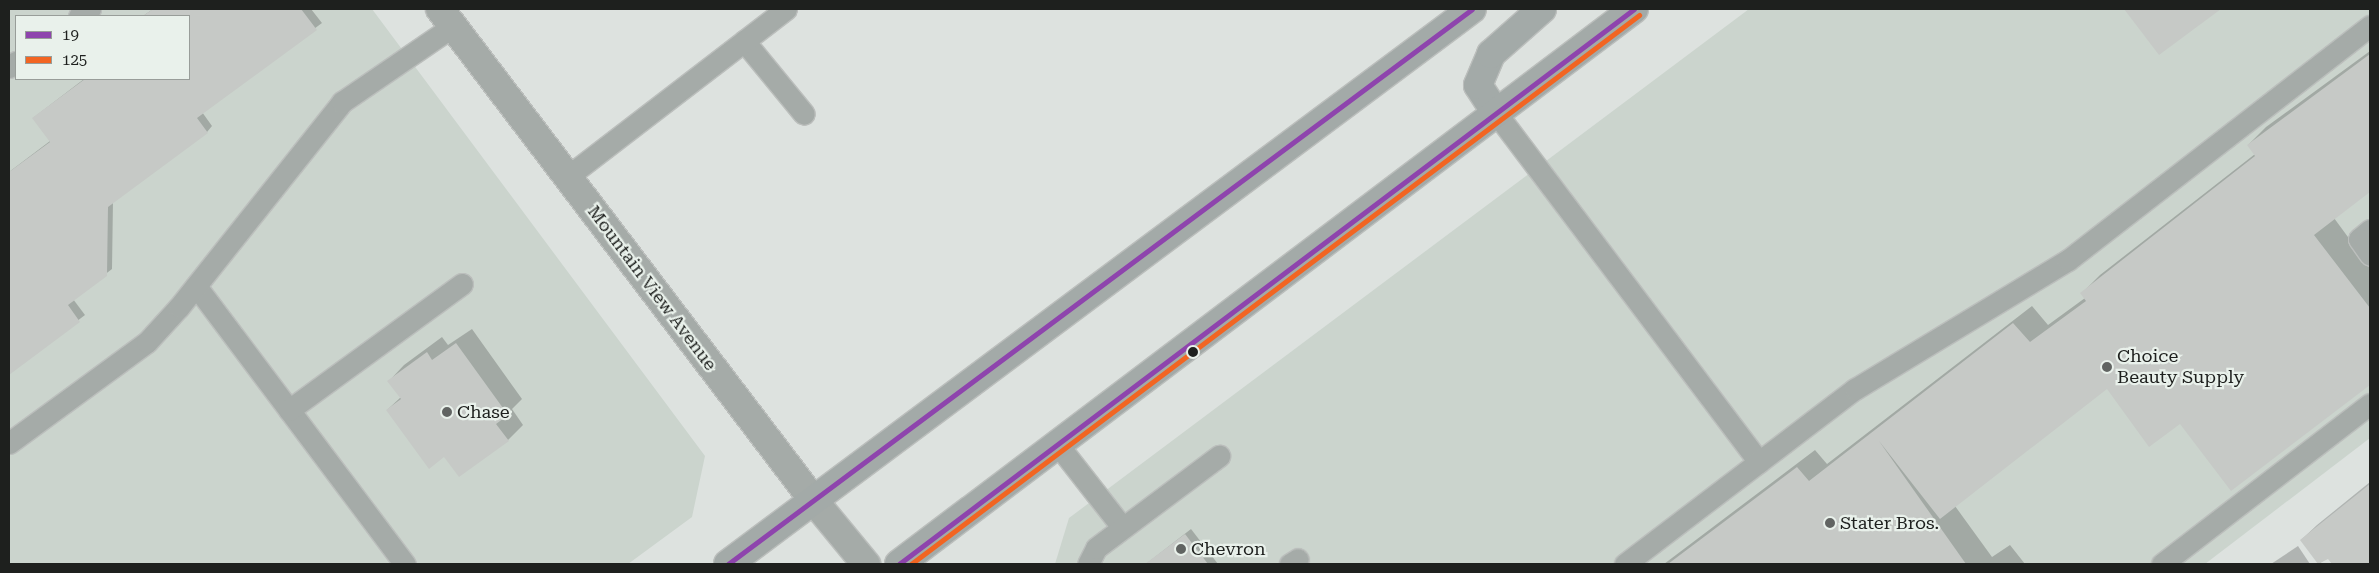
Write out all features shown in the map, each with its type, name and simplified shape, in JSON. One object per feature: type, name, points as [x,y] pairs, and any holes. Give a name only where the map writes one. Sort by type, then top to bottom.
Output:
[{"type":"main road","points":[[728,564],[1472,9]]},
{"type":"main road","points":[[1496,113],[1478,85],[1491,54],[1542,9]]},
{"type":"main road","points":[[899,564],[1634,9]]},
{"type":"street","name":"Mountain View Avenue","points":[[446,17],[814,501],[866,564]]},
{"type":"lane","points":[[567,177],[786,9]]},
{"type":"lane","points":[[9,443],[147,342],[196,286],[342,102],[446,17]]},
{"type":"lane","points":[[1625,564],[1855,389],[2068,260],[2370,26]]},
{"type":"lane","points":[[744,41],[804,114]]},
{"type":"lane","points":[[1496,113],[1759,462]]},
{"type":"lane","points":[[2370,230],[2358,239],[2370,255]]},
{"type":"lane","points":[[289,410],[462,284]]},
{"type":"lane","points":[[196,286],[405,564]]},
{"type":"lane","points":[[2162,564],[2370,404]]},
{"type":"lane","points":[[1058,445],[1122,527]]},
{"type":"lane","points":[[1088,564],[1096,548],[1220,456]]},
{"type":"shaded area","points":[[9,9],[372,9],[705,456],[692,517],[628,564],[9,564]]},
{"type":"shaded area","points":[[1749,9],[2370,9],[2370,438],[2205,564],[1055,564],[1069,518]]},
{"type":"building","points":[[153,9],[301,9],[317,30],[197,118],[208,133],[108,207],[107,276],[68,305],[80,322],[9,375],[9,172],[50,142],[32,118],[84,80],[190,80],[190,15],[144,15]]},
{"type":"building","points":[[2124,9],[2221,9],[2159,55]]},
{"type":"building","points":[[2370,54],[2370,192],[2314,235],[2370,308],[2370,385],[2231,491],[2180,424],[2149,447],[2107,389],[1940,519],[1879,441],[1966,564],[1668,564],[1797,467],[1809,481],[2013,323],[2030,342],[2086,301],[2080,293],[2255,156],[2247,145]]},
{"type":"building","name":"Chase","points":[[456,343],[508,415],[496,424],[509,441],[459,477],[444,457],[429,469],[386,410],[401,399],[387,381],[427,352],[432,360]]},
{"type":"building","points":[[2370,484],[2370,564],[2332,564],[2328,559],[2318,564],[2300,540]]},
{"type":"building","name":"Chevron","points":[[1185,534],[1208,564],[1145,564]]},
{"type":"transit line","name":"19","points":[[728,564],[1472,9]]},
{"type":"transit line","name":"19","points":[[899,564],[1634,9]]},
{"type":"transit line","name":"125","points":[[911,564],[1639,15]]},
{"type":"place","name":"Choice Beauty Supply","points":[[2107,367]]},
{"type":"place","name":"Chase","points":[[447,412]]},
{"type":"place","name":"Stater Bros.","points":[[1830,523]]},
{"type":"place","name":"Chevron","points":[[1181,549]]}]
